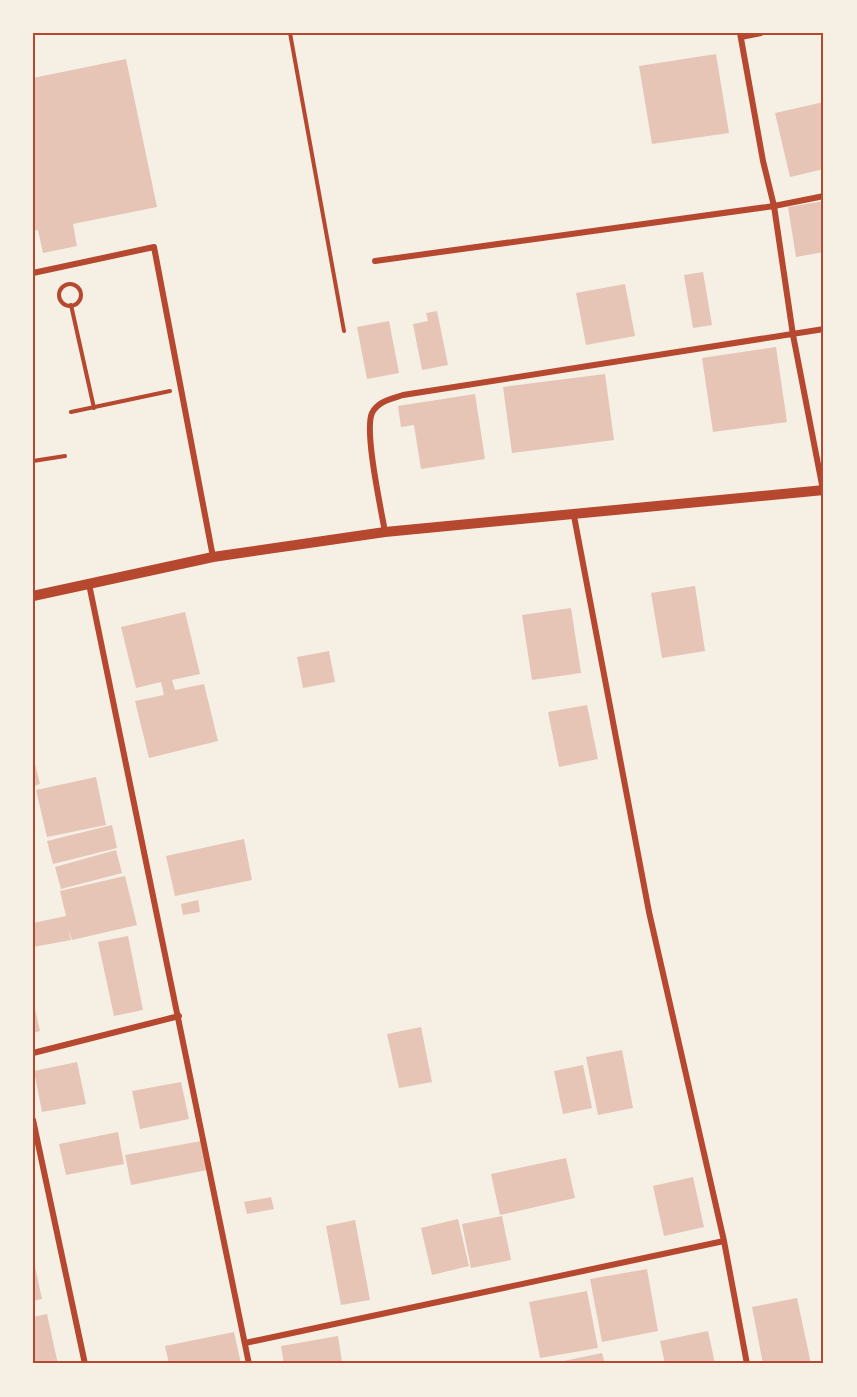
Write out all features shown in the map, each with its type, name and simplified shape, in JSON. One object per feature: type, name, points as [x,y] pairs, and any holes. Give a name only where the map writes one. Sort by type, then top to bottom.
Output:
[{"type":"street","points":[[33,596],[213,557],[385,532],[574,516],[824,490],[793,335],[774,206],[763,161],[740,35],[761,33]]},
{"type":"street","points":[[375,261],[774,206],[824,196]]},
{"type":"street","points":[[33,273],[154,247],[213,557]]},
{"type":"street","points":[[385,532],[370,435],[371,415],[379,404],[403,395],[824,329]]},
{"type":"street","points":[[574,516],[649,912],[724,1241],[747,1364]]},
{"type":"street","points":[[89,584],[249,1364]]},
{"type":"street","points":[[33,1053],[179,1016]]},
{"type":"street","points":[[33,1120],[85,1364]]},
{"type":"street","points":[[245,1344],[724,1241]]},
{"type":"path","points":[[290,33],[344,331]]},
{"type":"path","points":[[67,284],[74,285],[81,293],[78,302],[71,305],[62,301],[59,295],[67,284]]},
{"type":"path","points":[[71,305],[94,408]]},
{"type":"path","points":[[71,412],[181,389]]},
{"type":"path","points":[[33,461],[65,456]]},
{"type":"building","points":[[716,54],[729,133],[652,144],[639,66]]},
{"type":"building","points":[[126,59],[157,207],[73,224],[77,246],[43,253],[38,230],[33,231],[33,78]]},
{"type":"building","points":[[824,102],[824,169],[790,177],[775,113]]},
{"type":"building","points":[[824,201],[824,252],[796,257],[788,207]]},
{"type":"building","points":[[703,272],[712,325],[693,328],[684,275]]},
{"type":"building","points":[[625,284],[635,336],[586,345],[576,293]]},
{"type":"building","points":[[437,311],[448,365],[422,370],[413,324],[428,321],[426,313]]},
{"type":"building","points":[[389,321],[399,373],[367,379],[357,327]]},
{"type":"building","points":[[776,347],[787,422],[713,432],[702,358]]},
{"type":"building","points":[[605,374],[614,440],[512,453],[503,387]]},
{"type":"building","points":[[475,394],[485,459],[421,469],[414,425],[401,427],[398,406]]},
{"type":"building","points":[[695,586],[705,651],[662,658],[651,593]]},
{"type":"building","points":[[571,608],[581,673],[532,680],[522,615]]},
{"type":"building","points":[[185,612],[200,674],[172,680],[175,690],[204,684],[218,741],[149,758],[135,701],[164,695],[161,682],[136,688],[121,627]]},
{"type":"building","points":[[329,651],[335,682],[303,688],[297,657]]},
{"type":"building","points":[[587,705],[598,759],[559,767],[548,712]]},
{"type":"building","points":[[33,756],[40,784],[33,786]]},
{"type":"building","points":[[96,777],[106,825],[47,837],[36,790]]},
{"type":"building","points":[[112,825],[117,848],[53,864],[47,841]]},
{"type":"building","points":[[244,839],[252,880],[175,896],[166,856]]},
{"type":"building","points":[[116,850],[122,873],[61,889],[55,867]]},
{"type":"building","points":[[125,876],[137,925],[72,940],[68,928],[71,940],[33,947],[33,923],[66,916],[60,891]]},
{"type":"building","points":[[198,900],[200,912],[183,915],[181,904]]},
{"type":"building","points":[[128,936],[143,1010],[114,1016],[98,942]]},
{"type":"building","points":[[33,1000],[40,1031],[33,1033]]},
{"type":"building","points":[[421,1027],[432,1082],[399,1088],[387,1034]]},
{"type":"building","points":[[622,1050],[633,1108],[598,1115],[586,1057]]},
{"type":"building","points":[[77,1062],[86,1104],[42,1112],[34,1071]]},
{"type":"building","points":[[583,1065],[592,1108],[563,1114],[554,1071]]},
{"type":"building","points":[[181,1082],[189,1119],[140,1129],[132,1091]]},
{"type":"building","points":[[118,1132],[124,1164],[66,1175],[59,1144]]},
{"type":"building","points":[[201,1141],[207,1170],[131,1185],[125,1155]]},
{"type":"building","points":[[566,1158],[575,1198],[500,1215],[491,1174]]},
{"type":"building","points":[[693,1177],[704,1227],[664,1236],[653,1186]]},
{"type":"building","points":[[271,1197],[274,1209],[247,1214],[244,1202]]},
{"type":"building","points":[[502,1216],[511,1260],[471,1268],[462,1224]]},
{"type":"building","points":[[458,1219],[469,1266],[432,1275],[421,1228]]},
{"type":"building","points":[[355,1220],[370,1300],[341,1305],[326,1226]]},
{"type":"building","points":[[33,1263],[42,1299],[33,1301]]},
{"type":"building","points":[[647,1269],[658,1331],[602,1342],[590,1279]]},
{"type":"building","points":[[587,1291],[598,1348],[540,1358],[529,1302]]},
{"type":"building","points":[[797,1298],[811,1364],[763,1364],[752,1307]]},
{"type":"building","points":[[47,1314],[58,1364],[33,1364],[33,1317]]},
{"type":"building","points":[[708,1331],[715,1364],[665,1364],[660,1341]]},
{"type":"building","points":[[234,1332],[241,1364],[169,1364],[165,1346]]},
{"type":"building","points":[[338,1336],[342,1362],[284,1364],[281,1346]]},
{"type":"building","points":[[602,1353],[605,1364],[554,1364],[554,1363]]}]
